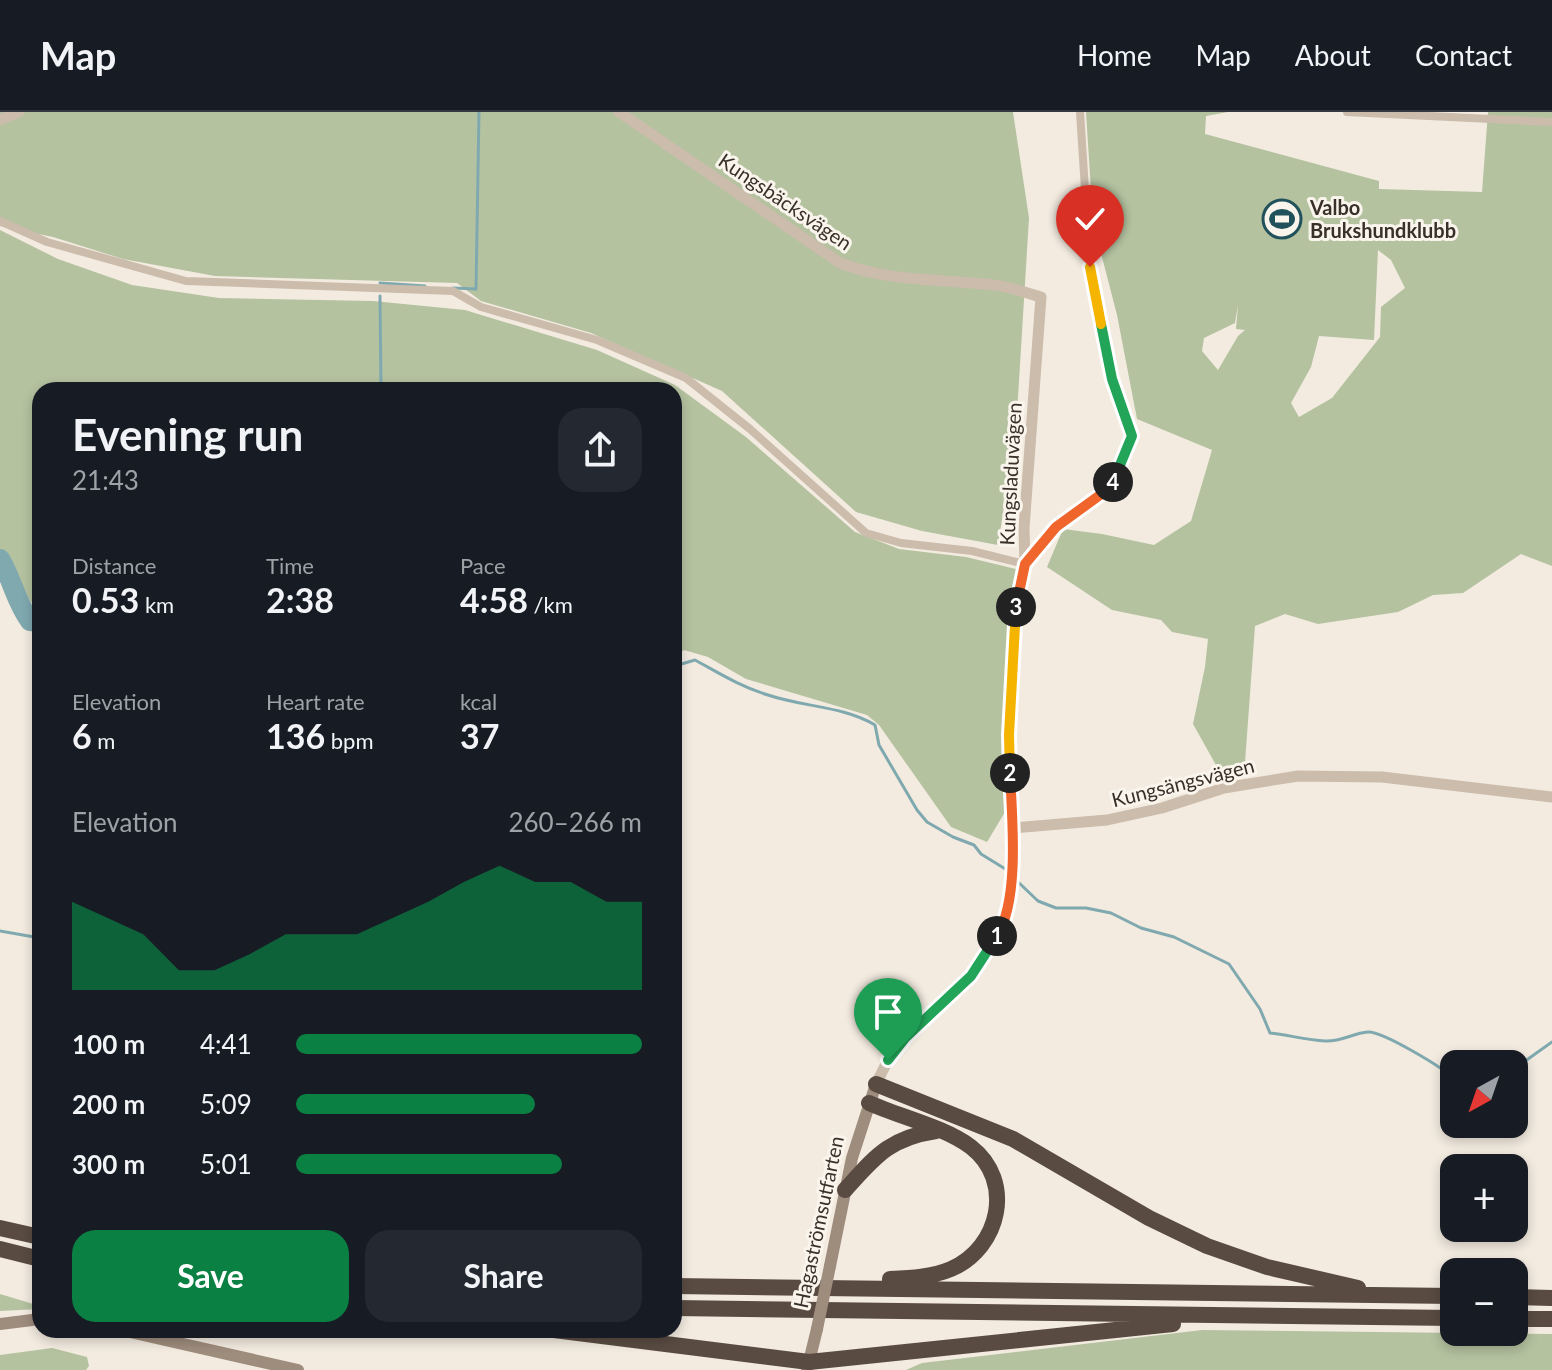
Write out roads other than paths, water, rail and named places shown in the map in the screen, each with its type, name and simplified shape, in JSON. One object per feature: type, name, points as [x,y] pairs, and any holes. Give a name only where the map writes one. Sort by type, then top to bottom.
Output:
[{"type":"highway","points":[[876,1084],[1013,1139],[1149,1218],[1207,1246],[1267,1267],[1391,1295]]},
{"type":"highway","points":[[789,1287],[939,1274],[967,1260],[979,1249],[995,1222],[998,1191],[993,1175],[973,1149],[937,1130],[869,1103]]},
{"type":"highway","points":[[845,1190],[888,1145],[918,1133],[937,1130]]},
{"type":"highway","points":[[0,1228],[32,1235]]},
{"type":"highway","points":[[0,1251],[32,1258]]},
{"type":"highway","points":[[682,1286],[1440,1296]]},
{"type":"highway","points":[[1528,1297],[1552,1298]]},
{"type":"highway","points":[[682,1308],[1440,1318]]},
{"type":"highway","points":[[610,1338],[808,1366],[1249,1316]]},
{"type":"highway","points":[[1528,1319],[1552,1319]]},
{"type":"main road","name":"Hagaströmsutfarten","points":[[808,1366],[845,1190],[876,1084]]},
{"type":"main road","points":[[0,1324],[32,1320]]},
{"type":"main road","points":[[156,1338],[298,1370]]},
{"type":"street","points":[[0,120],[19,112]]},
{"type":"street","name":"Kungsbäcksvägen","points":[[619,112],[840,263],[900,277],[994,285],[1041,297]]},
{"type":"street","points":[[0,221],[47,242],[186,281],[453,291],[481,307],[597,340],[686,378],[750,429],[866,533],[901,543],[972,551],[1025,564],[1056,527],[1111,487],[1132,436],[1112,379],[1090,267],[1080,112]]},
{"type":"street","points":[[1347,112],[1552,122]]},
{"type":"street","name":"Kungsladuvägen","points":[[876,1084],[888,1060],[906,1037],[971,976],[1004,925],[1013,856],[1009,735],[1012,653],[1016,600],[1025,564],[1024,528],[1041,297]]},
{"type":"street","name":"Kungsängsvägen","points":[[1013,828],[1107,820],[1162,808],[1224,788],[1298,776],[1382,777],[1552,797]]},
{"type":"waterway","points":[[453,288],[476,289],[479,112]]},
{"type":"waterway","points":[[380,283],[425,286]]},
{"type":"waterway","points":[[380,296],[381,382]]},
{"type":"waterway","points":[[0,559],[25,614],[32,621]]},
{"type":"waterway","points":[[682,664],[695,660],[758,692],[836,710],[875,725],[879,745],[927,822],[974,845],[981,854],[1007,870]]},
{"type":"waterway","points":[[1015,879],[1038,901],[1056,908],[1086,908],[1111,913],[1141,928],[1174,937],[1229,964],[1260,1009],[1270,1033],[1325,1041],[1375,1033],[1440,1068]]},
{"type":"waterway","points":[[0,931],[32,937]]},
{"type":"waterway","points":[[1528,1059],[1552,1042]]},
{"type":"place","name":"Valbo Brukshundklubb","points":[[1282,219]]}]
